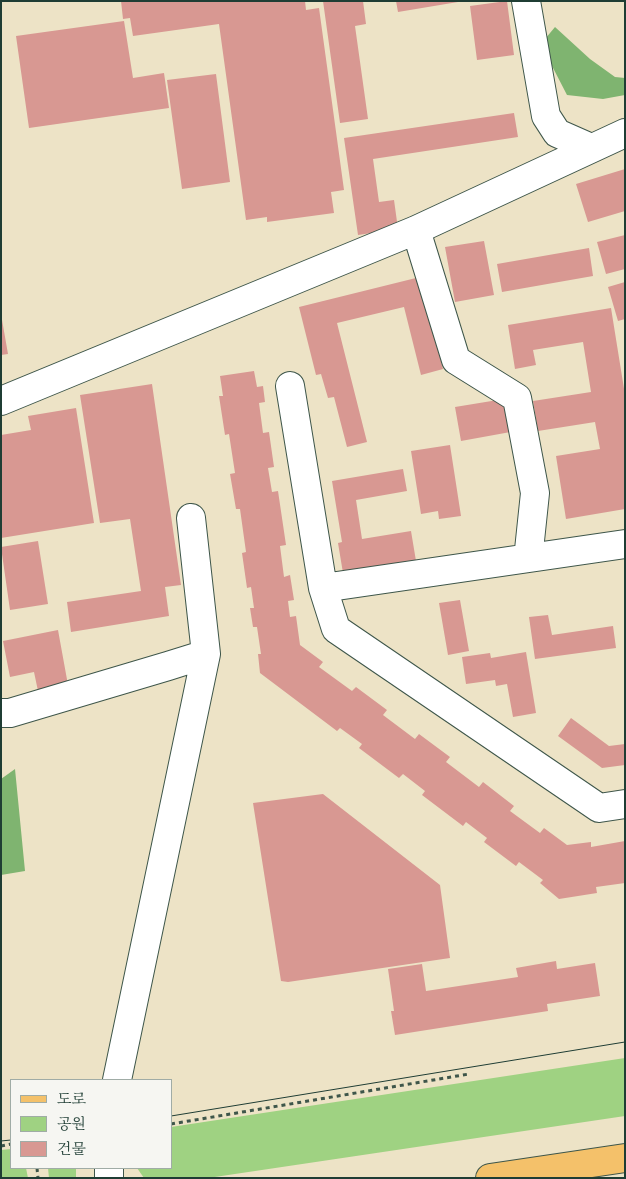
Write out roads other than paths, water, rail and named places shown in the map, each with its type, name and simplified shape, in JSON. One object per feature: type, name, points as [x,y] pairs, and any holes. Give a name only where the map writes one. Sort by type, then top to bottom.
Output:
[{"type":"main road","points":[[490,1178],[625,1158]]},
{"type":"street","points":[[526,1],[546,116],[557,133],[591,148]]},
{"type":"street","points":[[1,401],[416,230],[625,133]]},
{"type":"street","points":[[416,230],[456,360],[518,398],[535,493],[529,550],[525,558]]},
{"type":"street","points":[[290,386],[323,588],[336,629],[599,808],[625,804]]},
{"type":"street","points":[[117,1079],[206,654],[192,518]]},
{"type":"street","points":[[323,588],[625,544]]},
{"type":"street","points":[[1,713],[10,713],[206,654]]},
{"type":"tram line","points":[[172,1116],[625,1042]]},
{"type":"tram line","points":[[1,1141],[10,1140]]}]
